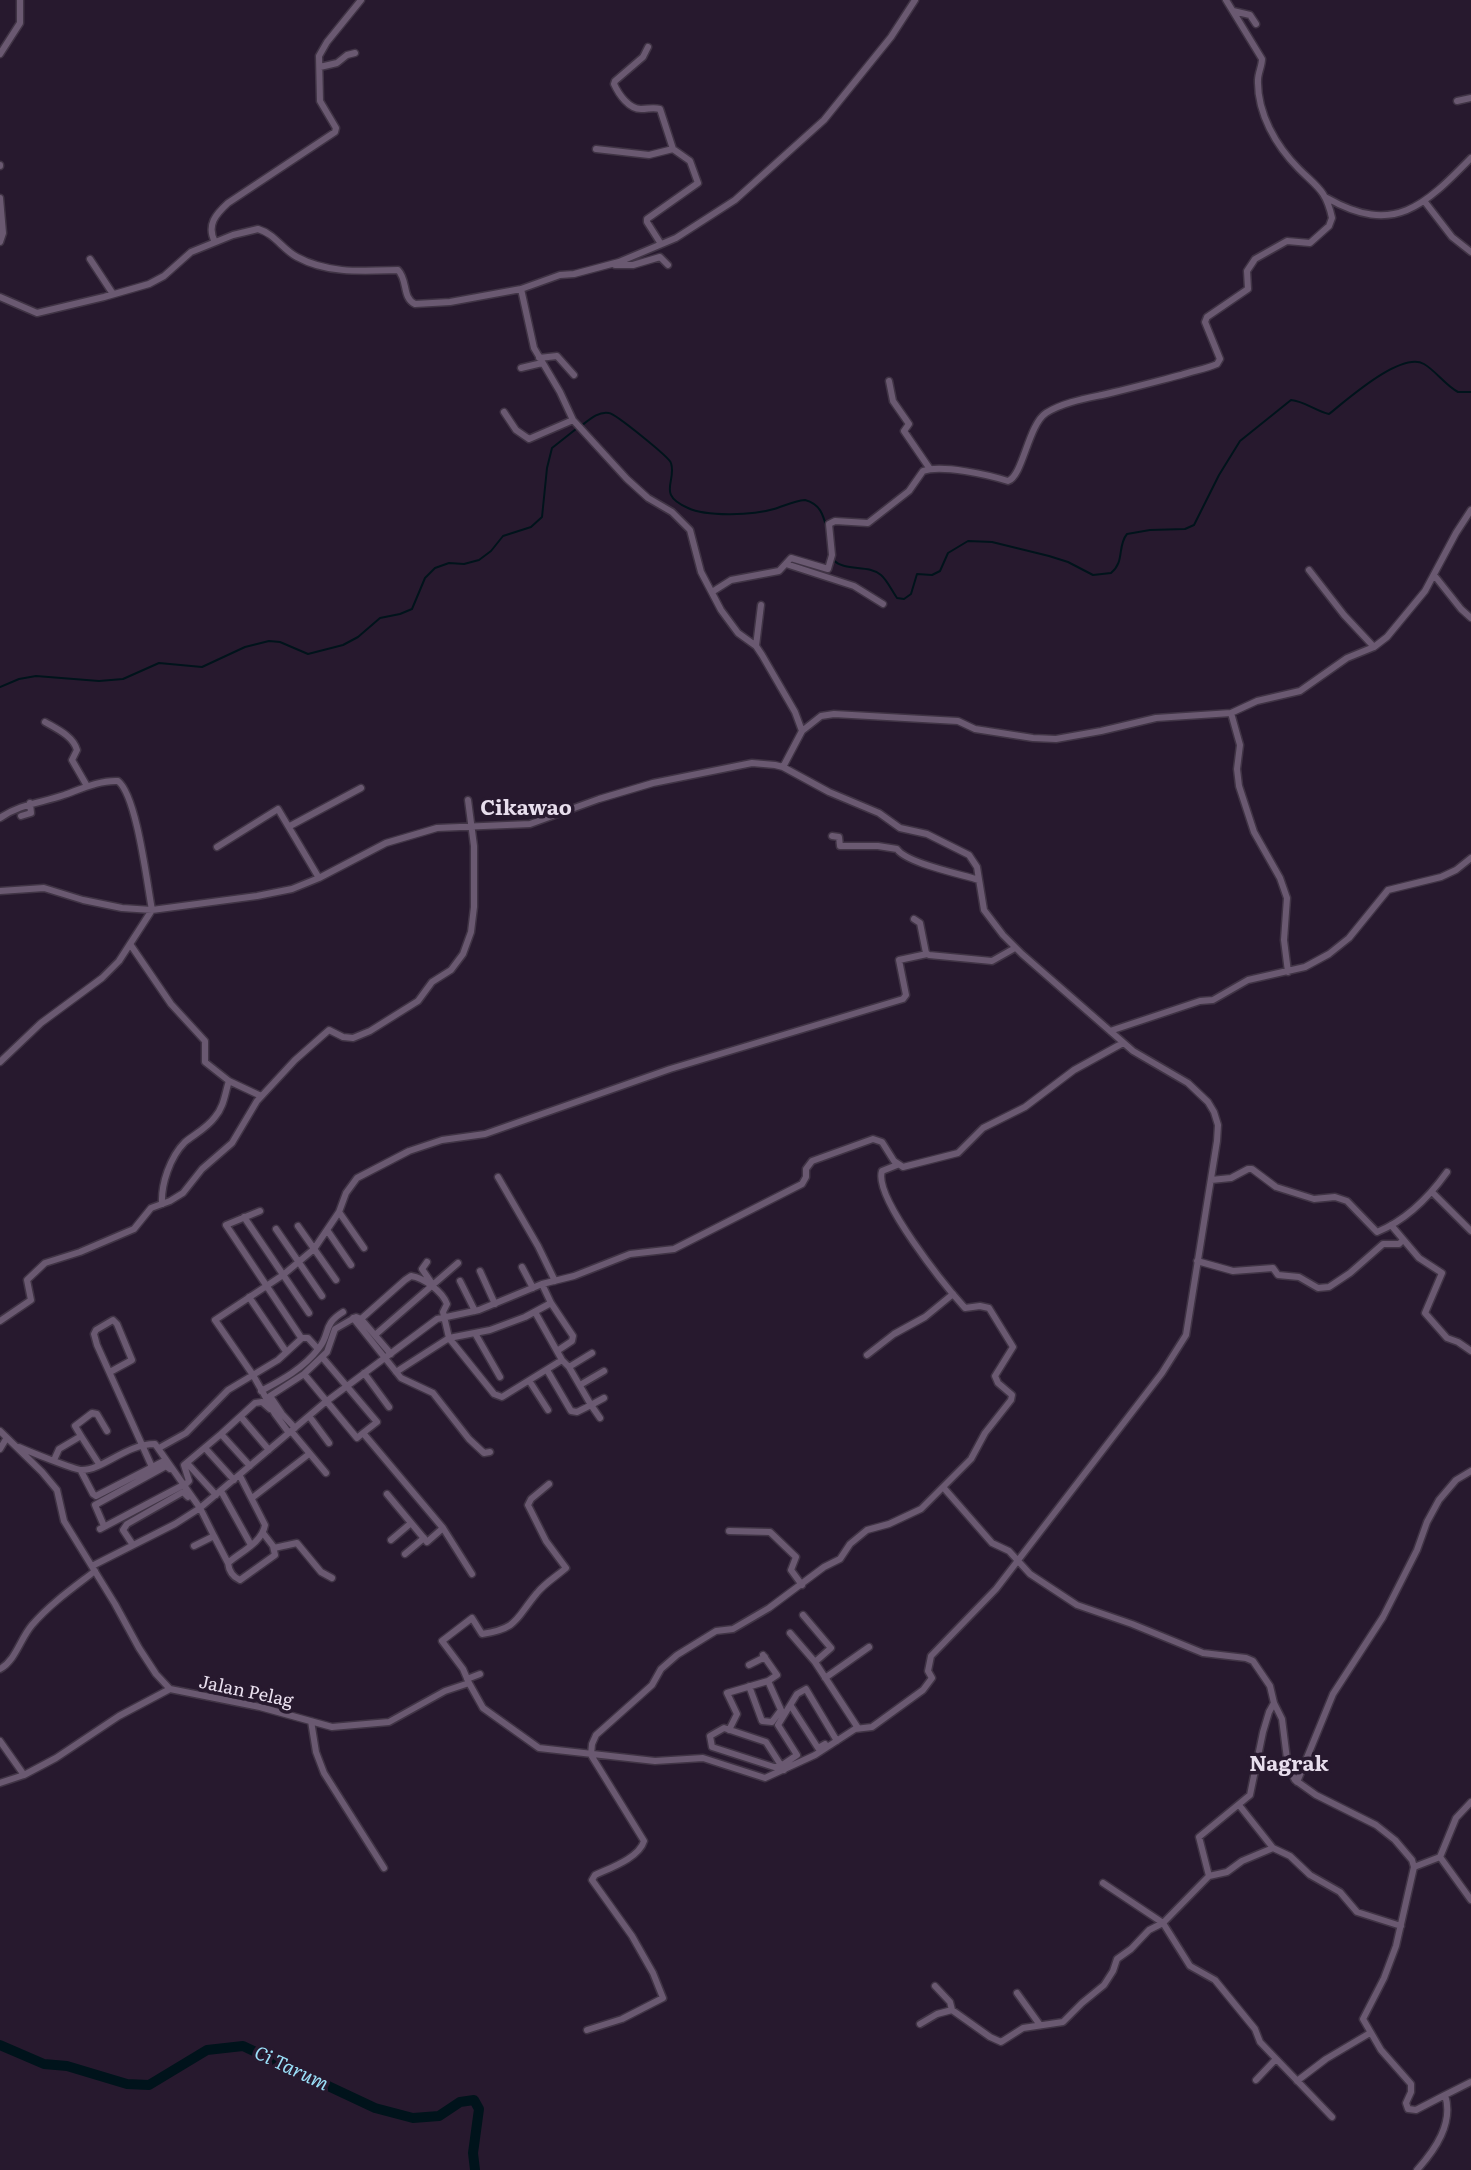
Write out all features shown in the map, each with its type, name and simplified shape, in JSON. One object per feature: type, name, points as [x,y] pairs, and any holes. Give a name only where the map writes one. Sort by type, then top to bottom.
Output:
[{"type":"street","points":[[215,242],[211,232],[215,215],[228,203],[335,132],[337,128],[320,102],[320,56],[327,42],[363,0]]},
{"type":"street","points":[[0,297],[37,313],[141,287],[158,280],[191,252],[258,229],[276,238],[293,255],[318,267],[360,271],[398,270],[402,273],[407,297],[415,304],[450,302],[521,289],[560,275],[610,264],[676,238],[735,200],[824,120],[891,37],[915,0]]},
{"type":"street","points":[[712,592],[731,580],[779,571],[791,558],[825,569],[830,567],[832,555],[829,524],[835,521],[868,523],[909,491],[923,471],[930,469],[971,472],[1013,480],[1038,420],[1047,413],[1070,403],[1135,388],[1217,363],[1220,359],[1205,322],[1207,317],[1248,289],[1247,271],[1255,259],[1287,241],[1310,243],[1329,226],[1332,218],[1325,197],[1316,183],[1299,169],[1272,134],[1260,101],[1258,79],[1262,59],[1226,0]]},
{"type":"street","points":[[0,54],[20,23],[18,1]]},
{"type":"street","points":[[1233,11],[1250,15],[1255,24]]},
{"type":"street","points":[[648,47],[643,57],[614,84],[633,107],[660,109],[673,149],[690,161],[698,183],[647,219],[661,244]]},
{"type":"street","points":[[320,67],[337,63],[346,55],[355,53]]},
{"type":"street","points":[[1457,101],[1471,98]]},
{"type":"street","points":[[596,149],[649,155],[673,149]]},
{"type":"street","points":[[1325,197],[1356,211],[1390,216],[1435,195],[1471,158]]},
{"type":"street","points":[[0,198],[3,233],[0,242]]},
{"type":"street","points":[[1424,202],[1452,237],[1471,252]]},
{"type":"street","points":[[610,264],[633,265],[661,257],[668,265]]},
{"type":"street","points":[[90,260],[113,294]]},
{"type":"street","points":[[521,289],[528,325],[541,361],[573,420],[627,479],[648,498],[672,512],[690,530],[701,572],[728,621],[738,633],[756,646],[795,712],[802,731]]},
{"type":"street","points":[[521,368],[557,356],[574,375]]},
{"type":"street","points":[[888,381],[893,401],[909,424],[904,430],[930,469]]},
{"type":"street","points":[[504,412],[516,430],[529,439],[573,420]]},
{"type":"street","points":[[783,767],[802,731],[821,716],[834,714],[958,721],[985,730],[1056,739],[1156,718],[1231,713],[1257,701],[1300,691],[1347,658],[1374,647],[1387,637],[1410,611],[1434,575],[1471,510]]},
{"type":"street","points":[[786,564],[854,586],[883,604]]},
{"type":"street","points":[[1309,570],[1344,615],[1374,647]]},
{"type":"street","points":[[1434,575],[1461,610],[1471,618]]},
{"type":"street","points":[[756,646],[761,605]]},
{"type":"street","points":[[1231,713],[1240,745],[1237,769],[1239,786],[1254,832],[1280,878],[1287,898],[1284,940],[1288,972]]},
{"type":"street","points":[[45,722],[76,744],[77,750],[72,760],[88,786]]},
{"type":"street","points":[[0,891],[44,888],[122,908],[152,910],[257,896],[292,889],[369,851],[437,828],[530,824],[653,783],[758,763],[783,767],[829,792],[879,813],[900,828],[923,833],[966,852],[975,862],[981,901],[987,915],[1015,948],[1133,1051],[1188,1083],[1208,1102],[1214,1112],[1218,1134],[1194,1295],[1183,1341],[1162,1373],[986,1599],[931,1656],[928,1671],[932,1678],[926,1686],[872,1727],[858,1728],[818,1748],[791,1706]]},
{"type":"street","points":[[0,818],[13,809],[88,786],[116,780],[122,783],[128,792],[142,846],[152,910],[119,961],[102,978],[41,1023],[0,1062]]},
{"type":"street","points":[[290,826],[361,788]]},
{"type":"street","points":[[0,1321],[31,1300],[27,1280],[43,1264],[134,1229],[151,1208],[183,1193],[202,1169],[232,1143],[248,1112],[261,1096],[295,1060],[329,1030],[343,1037],[357,1037],[418,1001],[432,982],[456,965],[469,940],[474,908],[474,846],[468,800]]},
{"type":"street","points":[[21,816],[31,813],[30,803]]},
{"type":"street","points":[[217,847],[278,808],[319,878]]},
{"type":"street","points":[[832,836],[839,837],[840,846],[897,849],[900,855],[941,871],[979,880]]},
{"type":"street","points":[[1110,1031],[1199,1001],[1213,1000],[1248,981],[1305,967],[1349,938],[1388,890],[1440,877],[1456,870],[1471,858]]},
{"type":"street","points":[[914,919],[920,923],[927,954]]},
{"type":"street","points":[[130,944],[171,1004],[205,1041],[205,1062],[229,1081],[261,1096]]},
{"type":"street","points":[[326,1474],[274,1412],[215,1320],[283,1275],[314,1249],[339,1212],[356,1178],[409,1151],[442,1140],[495,1130],[670,1069],[903,999],[906,995],[900,960],[927,954],[992,961],[1015,948]]},
{"type":"street","points":[[587,2030],[622,2019],[663,1998],[653,1973],[632,1936],[592,1880],[595,1875],[636,1852],[644,1841],[591,1755],[596,1735],[652,1685],[666,1664],[716,1631],[736,1627],[802,1585],[824,1567],[840,1559],[850,1544],[867,1530],[889,1524],[921,1509],[971,1458],[985,1433],[1012,1398],[995,1377],[1013,1350],[1012,1341],[989,1308],[965,1308],[918,1250],[889,1199],[880,1172],[897,1165],[905,1167],[958,1153],[983,1128],[1025,1107],[1074,1070],[1123,1043]]},
{"type":"street","points":[[162,1204],[163,1182],[177,1153],[214,1119],[222,1105],[229,1081]]},
{"type":"street","points":[[0,1669],[11,1659],[38,1618],[93,1569],[199,1509],[327,1401],[433,1321],[475,1311],[542,1284],[574,1276],[630,1254],[679,1247],[802,1184],[806,1169],[812,1161],[873,1139],[880,1140],[897,1165]]},
{"type":"street","points":[[1211,1180],[1231,1178],[1252,1169],[1269,1183],[1312,1198],[1347,1200],[1377,1232],[1418,1207],[1447,1172]]},
{"type":"street","points":[[498,1177],[555,1281]]},
{"type":"street","points":[[1432,1192],[1471,1231]]},
{"type":"street","points":[[260,1211],[226,1225],[300,1336]]},
{"type":"street","points":[[339,1212],[364,1248]]},
{"type":"street","points":[[244,1217],[309,1313]]},
{"type":"street","points":[[1391,1225],[1419,1258],[1442,1273],[1424,1313],[1447,1338],[1471,1351]]},
{"type":"street","points":[[299,1226],[336,1280]]},
{"type":"street","points":[[276,1229],[322,1296]]},
{"type":"street","points":[[327,1230],[351,1265]]},
{"type":"street","points":[[1197,1261],[1233,1271],[1273,1268],[1278,1275],[1299,1277],[1314,1287],[1324,1288],[1346,1276],[1384,1243],[1399,1244],[1403,1240]]},
{"type":"street","points":[[427,1262],[422,1269],[432,1286]]},
{"type":"street","points":[[375,1335],[458,1263]]},
{"type":"street","points":[[522,1267],[533,1288]]},
{"type":"street","points":[[480,1271],[495,1304]]},
{"type":"street","points":[[291,1431],[270,1396],[304,1374],[322,1357],[335,1329],[357,1318],[411,1276],[441,1293],[447,1302],[443,1312],[449,1338],[494,1394],[505,1397],[562,1360]]},
{"type":"street","points":[[460,1281],[475,1311]]},
{"type":"street","points":[[542,1284],[573,1336],[572,1341],[557,1351]]},
{"type":"street","points":[[867,1355],[894,1334],[925,1317],[953,1294]]},
{"type":"street","points":[[249,1297],[285,1350]]},
{"type":"street","points":[[396,1373],[449,1338],[476,1335],[551,1303]]},
{"type":"street","points":[[261,1391],[285,1378],[318,1349],[328,1325],[343,1312]]},
{"type":"street","points":[[534,1312],[600,1418]]},
{"type":"street","points":[[357,1318],[375,1335],[396,1373],[406,1383],[433,1392],[475,1446],[484,1453],[490,1452]]},
{"type":"street","points":[[357,1318],[388,1356]]},
{"type":"street","points":[[110,1372],[132,1360],[115,1321],[96,1330],[94,1334],[141,1446],[152,1467]]},
{"type":"street","points":[[118,1326],[127,1324]]},
{"type":"street","points":[[476,1335],[500,1377]]},
{"type":"street","points":[[159,1448],[186,1433],[229,1390],[278,1360],[304,1336],[318,1349]]},
{"type":"street","points":[[569,1367],[592,1353]]},
{"type":"street","points":[[304,1374],[357,1438],[377,1422],[322,1357]]},
{"type":"street","points":[[547,1370],[571,1411],[577,1412],[604,1398]]},
{"type":"street","points":[[580,1385],[604,1371]]},
{"type":"street","points":[[364,1373],[390,1407]]},
{"type":"street","points":[[530,1382],[548,1410]]},
{"type":"street","points":[[205,1448],[237,1478],[252,1498],[263,1519],[264,1533],[274,1548],[275,1555],[240,1580],[231,1573],[199,1509],[182,1485],[171,1470],[166,1466],[94,1507],[102,1527],[182,1485],[189,1481],[184,1468],[187,1463],[251,1406],[259,1402],[274,1412]]},
{"type":"street","points":[[99,1464],[75,1426],[92,1413],[97,1414],[107,1431]]},
{"type":"street","points":[[241,1416],[269,1450]]},
{"type":"street","points":[[309,1416],[329,1443]]},
{"type":"street","points":[[0,1431],[57,1490],[64,1521],[145,1657],[170,1689],[119,1716],[57,1758],[24,1775],[0,1783]]},
{"type":"street","points":[[363,1433],[443,1528],[472,1574]]},
{"type":"street","points":[[221,1434],[250,1466]]},
{"type":"street","points":[[54,1460],[59,1449],[81,1436]]},
{"type":"street","points":[[0,1449],[6,1439]]},
{"type":"street","points":[[81,1471],[129,1449],[153,1444],[159,1448],[182,1485]]},
{"type":"street","points":[[17,1447],[81,1471],[96,1496],[166,1460]]},
{"type":"street","points":[[252,1498],[309,1454]]},
{"type":"street","points":[[187,1463],[219,1493],[251,1545]]},
{"type":"street","points":[[1297,1782],[1334,1694],[1383,1617],[1439,1500],[1456,1480],[1471,1471]]},
{"type":"street","points":[[549,1484],[531,1499],[528,1505],[546,1541],[566,1569],[539,1590],[509,1628],[482,1634],[472,1618],[442,1641],[463,1669],[483,1707],[534,1746],[547,1750],[655,1761],[703,1758],[765,1778],[836,1739]]},
{"type":"street","points":[[943,1487],[992,1543],[1006,1548],[1030,1574],[1077,1605],[1203,1653],[1250,1659],[1259,1667],[1282,1718],[1288,1767],[1297,1782],[1316,1796],[1376,1825],[1395,1840],[1412,1860],[1414,1867],[1401,1926],[1387,1973],[1363,2016],[1370,2033],[1409,2080],[1411,2089],[1406,2105],[1409,2110],[1416,2110],[1471,2082]]},
{"type":"street","points":[[133,1545],[123,1530],[127,1524],[179,1494],[185,1493],[199,1509]]},
{"type":"street","points":[[387,1494],[427,1542],[443,1528]]},
{"type":"street","points":[[391,1539],[411,1523]]},
{"type":"street","points":[[729,1531],[770,1532],[797,1558],[791,1570],[802,1585]]},
{"type":"street","points":[[228,1563],[264,1533]]},
{"type":"street","points":[[194,1546],[214,1536]]},
{"type":"street","points":[[405,1554],[424,1538]]},
{"type":"street","points":[[274,1548],[297,1543],[322,1574],[332,1578]]},
{"type":"street","points":[[803,1615],[831,1648],[815,1662]]},
{"type":"street","points":[[790,1633],[815,1662],[858,1728]]},
{"type":"street","points":[[825,1678],[869,1647]]},
{"type":"street","points":[[729,1730],[737,1714],[727,1693],[768,1681],[777,1675],[764,1656],[750,1665]]},
{"type":"street","name":"Jalan Pelag","points":[[170,1689],[249,1705],[332,1727],[389,1722],[480,1674]]},
{"type":"street","points":[[749,1686],[762,1721],[772,1722],[781,1710],[768,1681]]},
{"type":"street","points":[[783,1768],[766,1742],[724,1728],[710,1736],[712,1746],[783,1768],[797,1755],[778,1725],[797,1694],[806,1689],[836,1739]]},
{"type":"street","points":[[1209,1876],[1199,1837],[1250,1795],[1263,1732],[1274,1703]]},
{"type":"street","points":[[311,1721],[316,1752],[324,1773],[384,1868]]},
{"type":"street","points":[[0,1741],[24,1775]]},
{"type":"street","points":[[1414,1867],[1440,1857],[1456,1818],[1471,1802]]},
{"type":"street","points":[[1240,1805],[1273,1848],[1290,1856],[1310,1875],[1340,1892],[1357,1912],[1401,1926]]},
{"type":"street","points":[[920,2024],[943,2011],[952,2010],[1000,2042],[1023,2028],[1063,2022],[1104,1986],[1119,1957],[1131,1950],[1149,1930],[1163,1923],[1209,1876],[1227,1872],[1242,1861],[1273,1848]]},
{"type":"street","points":[[1440,1857],[1471,1900]]},
{"type":"street","points":[[1103,1883],[1163,1923],[1190,1966],[1215,1980],[1243,2013],[1255,2029],[1260,2042],[1275,2060],[1332,2118]]},
{"type":"street","points":[[935,1986],[950,2001],[952,2010]]},
{"type":"street","points":[[1017,1993],[1040,2025]]},
{"type":"street","points":[[1297,2081],[1326,2059],[1370,2033]]},
{"type":"street","points":[[1256,2080],[1275,2060]]},
{"type":"street","points":[[1417,2170],[1442,2133],[1448,2114],[1445,2095]]},
{"type":"waterway","points":[[833,560],[844,566],[876,572],[897,598],[904,599],[911,594],[917,574],[932,575],[940,571],[948,553],[968,541],[992,542],[1049,556],[1093,575],[1111,573],[1118,564],[1127,534],[1185,529],[1194,525],[1240,441],[1291,400],[1329,414],[1389,370],[1414,362],[1424,364],[1458,392],[1471,392]]},
{"type":"waterway","points":[[581,426],[594,416],[609,413],[631,428],[671,463],[670,493],[678,503],[688,508],[707,513],[743,514],[805,500],[820,510],[827,529]]},
{"type":"waterway","points":[[0,687],[36,676],[99,681],[123,679],[159,663],[202,667],[245,647],[269,641],[280,642],[308,654],[343,645],[358,637],[380,618],[412,609],[425,578],[435,568],[449,563],[464,564],[479,560],[491,551],[503,536],[531,527],[542,517],[552,448],[576,429]]},
{"type":"waterway","name":"Ci Tarum","points":[[0,2045],[44,2064],[67,2066],[127,2084],[149,2085],[207,2050],[243,2046],[375,2108],[413,2118],[439,2116],[460,2102],[474,2100],[479,2109],[473,2153],[475,2170]]},
{"type":"district","name":"Cikawao","points":[[526,809]]},
{"type":"district","name":"Nagrak","points":[[1289,1765]]}]
